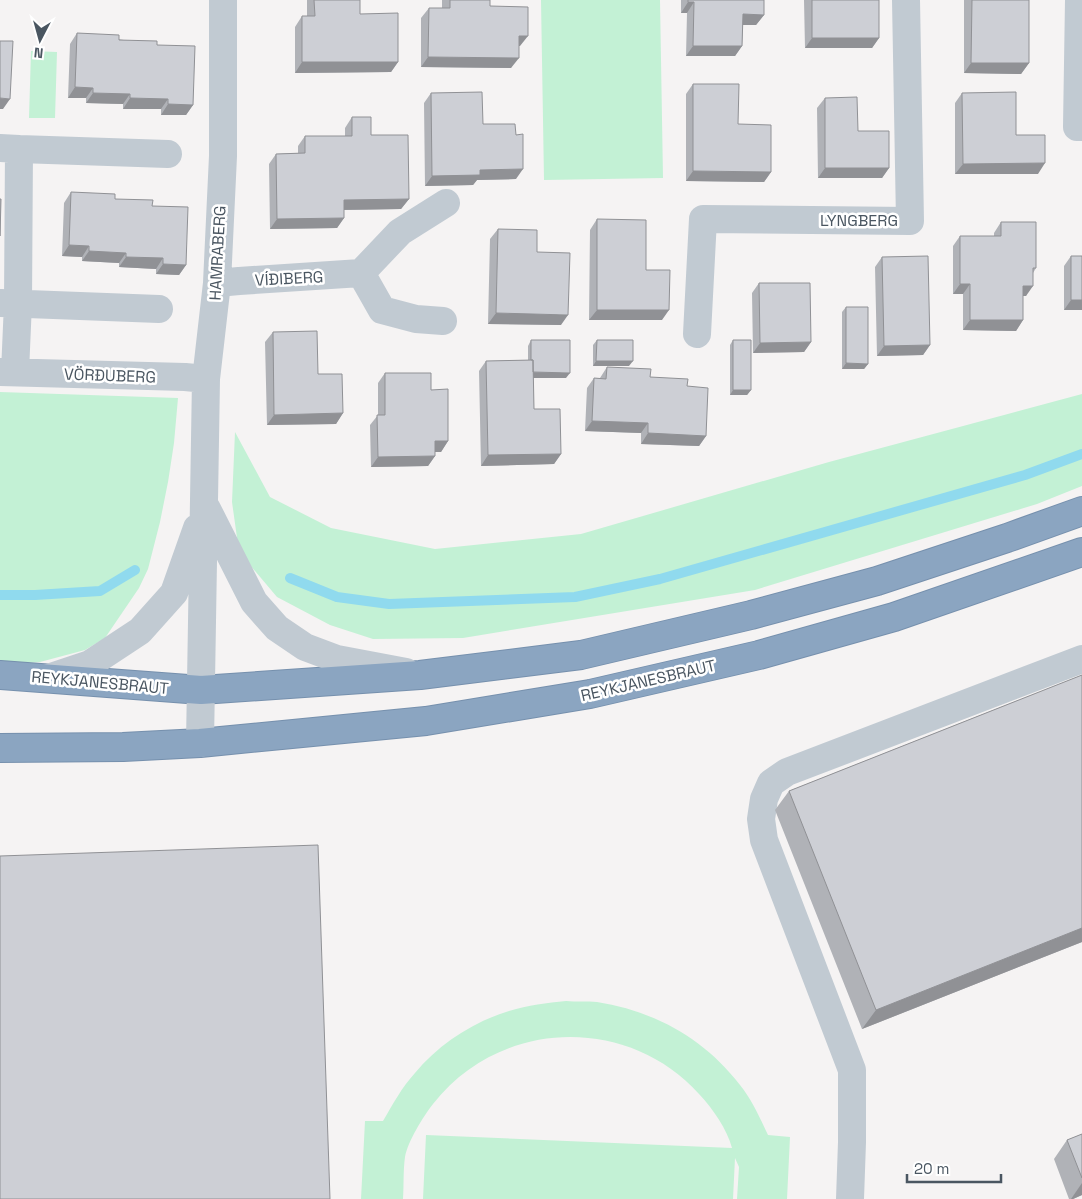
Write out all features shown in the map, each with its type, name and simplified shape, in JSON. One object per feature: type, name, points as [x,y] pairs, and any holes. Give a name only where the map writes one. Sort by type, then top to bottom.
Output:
[{"type":"highway","name":"REYKJANESBRAUT","points":[[0,674],[201,690],[420,675],[581,655],[751,615],[877,581],[1082,511]]},
{"type":"highway","name":"REYKJANESBRAUT","points":[[0,748],[124,747],[200,743],[426,721],[590,694],[759,655],[894,617],[1082,552]]},
{"type":"street","name":"HAMRABERG","points":[[205,506],[206,380],[217,283],[223,156],[223,0]]},
{"type":"street","name":"LYNGBERG","points":[[697,334],[703,219],[910,221],[906,0]]},
{"type":"street","points":[[1079,0],[1077,127],[1082,127]]},
{"type":"street","name":"VÖRÐUBERG","points":[[168,154],[9,148],[7,372],[176,377],[206,380]]},
{"type":"street","points":[[443,321],[416,319],[382,310],[360,273],[400,232],[446,204]]},
{"type":"street","name":"VÍÐIBERG","points":[[217,283],[360,273]]},
{"type":"street","points":[[9,303],[159,309]]},
{"type":"street","points":[[205,506],[254,602],[277,628],[305,647],[337,659],[420,675]]},
{"type":"street","points":[[48,678],[90,664],[140,631],[174,593],[205,506]]},
{"type":"street","points":[[200,743],[205,506]]},
{"type":"street","points":[[850,1199],[852,1070],[764,840],[761,819],[764,799],[770,783],[787,772],[1082,659]]},
{"type":"green space","points":[[541,0],[660,0],[663,178],[544,180]]},
{"type":"green space","points":[[31,51],[57,52],[55,118],[29,118]]},
{"type":"green space","points":[[0,392],[178,398],[174,443],[160,522],[148,569],[139,588],[105,638],[85,650],[40,662],[0,665]]},
{"type":"green space","points":[[1082,394],[1082,486],[1037,504],[755,590],[463,638],[373,639],[330,625],[277,597],[239,552],[232,502],[235,432],[270,497],[331,528],[435,549],[581,534],[829,462]]},
{"type":"green space","points":[[566,1001],[597,1002],[638,1012],[676,1029],[710,1053],[726,1068],[744,1091],[756,1109],[768,1135],[790,1137],[787,1199],[737,1199],[739,1167],[735,1158],[733,1199],[423,1199],[426,1135],[732,1148],[723,1127],[709,1106],[699,1094],[670,1068],[636,1050],[601,1040],[564,1037],[527,1042],[492,1055],[460,1076],[433,1104],[413,1137],[405,1157],[403,1199],[361,1199],[365,1121],[383,1121],[406,1084],[424,1062],[457,1035],[482,1021],[523,1007]]},
{"type":"building","points":[[314,0],[360,0],[360,14],[398,13],[398,62],[302,62],[302,16],[315,16]]},
{"type":"building","points":[[450,0],[490,0],[490,6],[528,7],[528,36],[519,36],[519,58],[428,57],[429,8],[450,8]]},
{"type":"building","points":[[688,0],[764,0],[764,15],[743,14],[742,46],[693,46],[694,2],[688,2]]},
{"type":"building","points":[[812,0],[879,0],[879,38],[812,38]]},
{"type":"building","points":[[972,0],[1029,0],[1029,63],[971,63]]},
{"type":"building","points":[[77,33],[119,35],[119,40],[157,41],[157,45],[195,46],[193,105],[168,104],[168,99],[130,98],[130,94],[93,93],[93,88],[75,87]]},
{"type":"building","points":[[0,41],[13,41],[10,99],[0,98]]},
{"type":"building","points":[[693,84],[739,84],[738,124],[771,125],[771,172],[693,171]]},
{"type":"building","points":[[482,92],[483,124],[515,124],[516,135],[523,134],[523,169],[480,170],[480,175],[432,176],[431,93]]},
{"type":"building","points":[[1016,92],[1016,135],[1045,135],[1045,163],[963,164],[962,93]]},
{"type":"building","points":[[857,97],[858,131],[889,131],[889,168],[825,168],[825,98]]},
{"type":"building","points":[[352,117],[371,117],[371,135],[408,135],[409,199],[344,200],[344,218],[277,219],[276,154],[305,153],[305,136],[352,136]]},
{"type":"building","points":[[71,192],[115,194],[115,199],[153,200],[152,206],[188,207],[186,265],[163,264],[163,258],[126,257],[126,253],[89,251],[89,246],[69,245]]},
{"type":"building","points":[[0,199],[1,199],[0,236]]},
{"type":"building","points":[[597,219],[646,220],[646,270],[670,270],[669,310],[597,310]]},
{"type":"building","points":[[1001,222],[1036,222],[1036,268],[1033,268],[1033,286],[1023,286],[1023,320],[970,320],[970,284],[960,284],[960,236],[1001,236]]},
{"type":"building","points":[[498,229],[537,230],[537,252],[570,253],[568,315],[496,313]]},
{"type":"building","points":[[928,256],[930,345],[884,346],[882,257]]},
{"type":"building","points":[[1071,256],[1082,256],[1082,300],[1071,300]]},
{"type":"building","points":[[759,283],[810,283],[811,342],[760,343]]},
{"type":"building","points":[[846,307],[868,307],[868,364],[846,363]]},
{"type":"building","points":[[317,331],[318,374],[342,374],[343,413],[274,415],[273,332]]},
{"type":"building","points":[[531,340],[570,340],[570,373],[533,372]]},
{"type":"building","points":[[597,340],[633,340],[633,361],[596,361]]},
{"type":"building","points":[[733,340],[751,340],[751,390],[733,390]]},
{"type":"building","points":[[533,360],[534,409],[560,409],[561,454],[488,455],[486,361]]},
{"type":"building","points":[[607,367],[651,369],[650,377],[688,379],[687,386],[708,388],[706,436],[648,433],[648,423],[592,421],[594,378],[606,379]]},
{"type":"building","points":[[385,373],[431,373],[431,390],[448,389],[448,441],[435,441],[435,456],[378,457],[377,415],[385,415]]},
{"type":"building","points":[[1082,675],[1082,928],[876,1010],[789,791]]},
{"type":"building","points":[[318,845],[330,1199],[0,1199],[0,856]]},
{"type":"building","points":[[1082,1134],[1082,1178],[1067,1140]]},
{"type":"waterway","points":[[290,578],[337,597],[389,604],[575,597],[660,579],[1025,475],[1082,454]]},
{"type":"waterway","points":[[0,595],[100,591],[135,570]]}]
